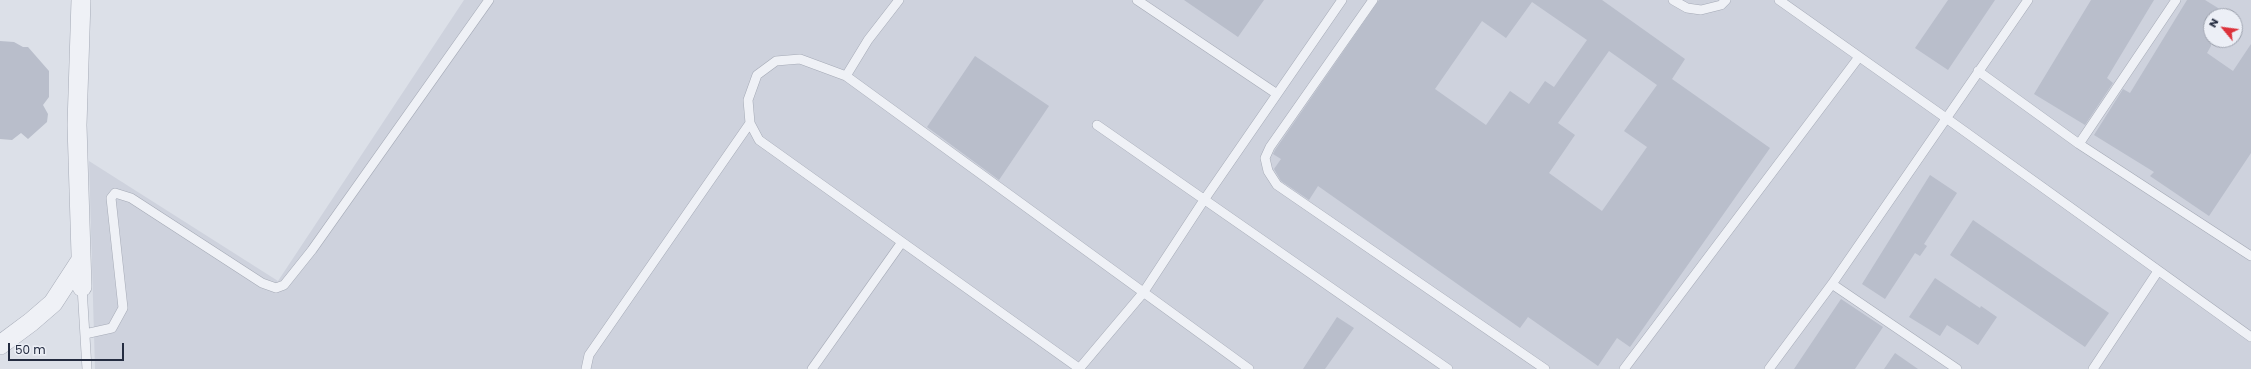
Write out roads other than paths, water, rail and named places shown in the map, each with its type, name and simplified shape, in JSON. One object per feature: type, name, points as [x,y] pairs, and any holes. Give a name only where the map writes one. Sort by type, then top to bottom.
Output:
[{"type":"street","points":[[81,0],[78,125],[82,287]]},
{"type":"street","points":[[0,345],[31,322],[52,303],[81,260]]},
{"type":"lane","points":[[84,334],[112,328],[123,308],[111,198],[116,193],[131,198],[262,283],[276,288],[284,285],[312,250],[489,0]]},
{"type":"lane","points":[[846,76],[868,40],[899,0]]},
{"type":"lane","points":[[1137,0],[1277,94]]},
{"type":"lane","points":[[1249,369],[1143,293],[846,76],[800,59],[776,61],[757,76],[748,100],[750,123],[759,140],[1080,369],[1143,293],[1204,200],[1342,0]]},
{"type":"lane","points":[[1373,0],[1270,147],[1265,158],[1268,171],[1277,185],[1545,369]]},
{"type":"lane","points":[[1673,0],[1687,8],[1701,10],[1721,5],[1726,0]]},
{"type":"lane","points":[[1778,0],[1946,118],[2251,338]]},
{"type":"lane","points":[[1769,369],[1832,284],[2028,0]]},
{"type":"lane","points":[[2078,144],[2176,0]]},
{"type":"lane","points":[[1624,369],[1859,57]]},
{"type":"lane","points":[[1978,71],[2078,144],[2251,256]]},
{"type":"lane","points":[[586,369],[589,356],[750,123]]},
{"type":"lane","points":[[1097,126],[1448,369]]},
{"type":"lane","points":[[812,369],[902,242]]},
{"type":"lane","points":[[2093,369],[2158,271]]},
{"type":"lane","points":[[1832,284],[1957,369]]},
{"type":"lane","points":[[82,287],[87,369]]}]
